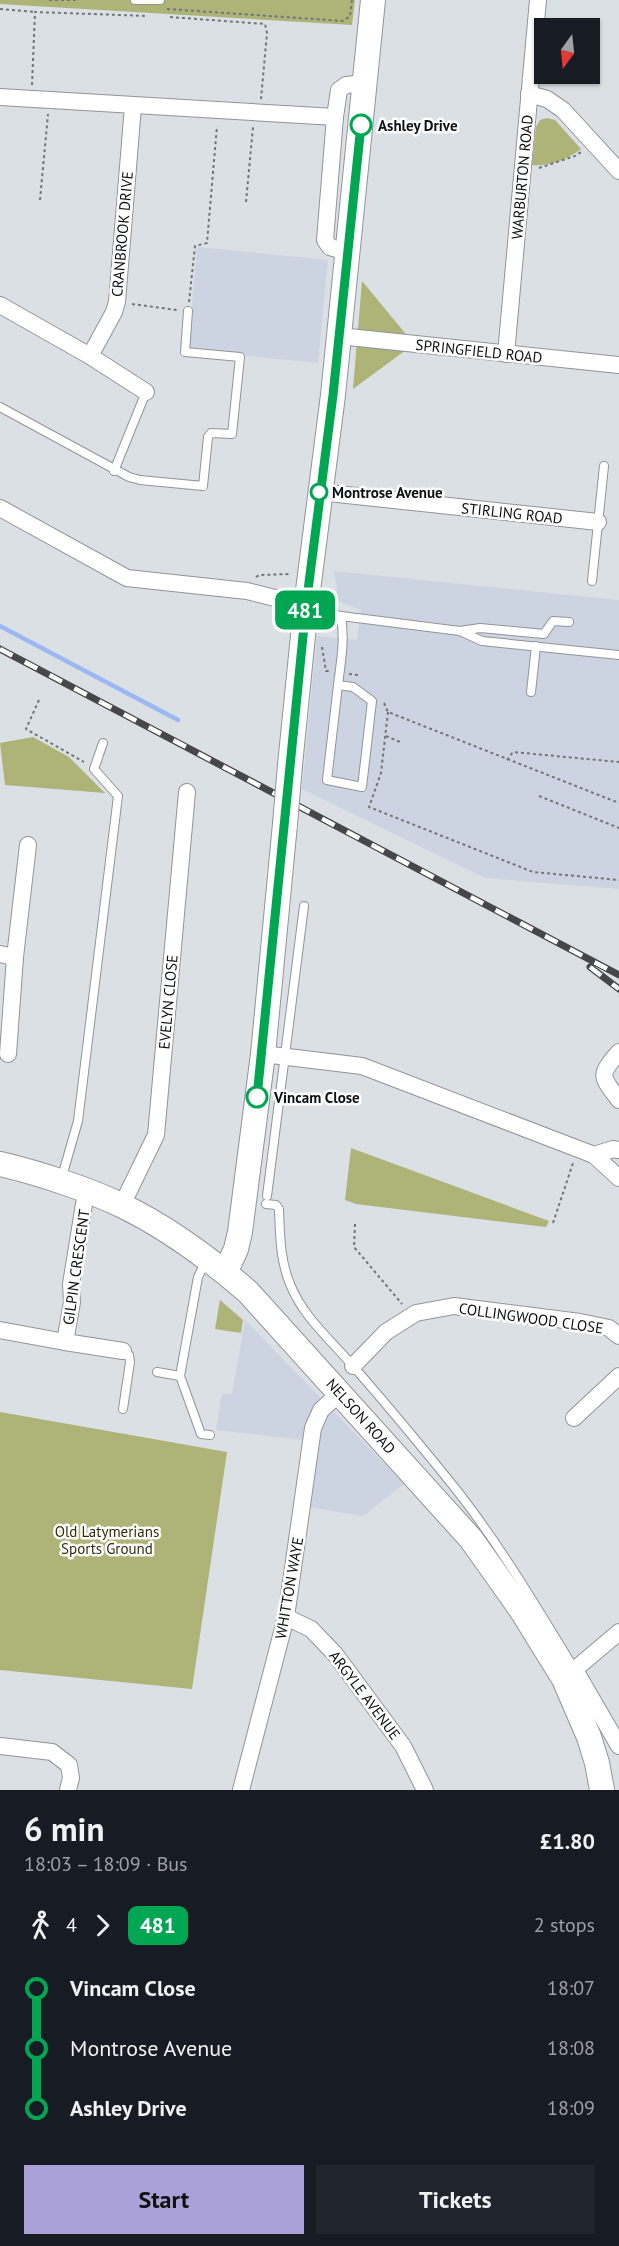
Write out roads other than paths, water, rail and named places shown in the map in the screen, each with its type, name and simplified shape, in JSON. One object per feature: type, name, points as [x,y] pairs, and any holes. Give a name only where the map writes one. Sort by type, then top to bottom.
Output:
[{"type":"main road","points":[[216,1265],[236,1250],[274,1055],[285,824],[306,606],[339,336],[374,0]]},
{"type":"main road","name":"NELSON ROAD","points":[[0,1164],[61,1182],[122,1205],[216,1265],[248,1292],[340,1393],[405,1447],[519,1608],[569,1674],[597,1763],[602,1790]]},
{"type":"street","name":"WARBURTON ROAD","points":[[506,354],[538,0]]},
{"type":"street","points":[[347,252],[330,247],[325,240],[335,117],[339,90],[346,85],[366,83]]},
{"type":"street","points":[[529,94],[547,99],[563,110],[619,171]]},
{"type":"street","points":[[0,98],[335,117]]},
{"type":"street","name":"CRANBROOK DRIVE","points":[[90,356],[117,302],[133,106]]},
{"type":"street","points":[[0,305],[90,356],[146,392]]},
{"type":"street","name":"SPRINGFIELD ROAD","points":[[339,336],[619,365]]},
{"type":"street","name":"STIRLING ROAD","points":[[319,492],[598,522]]},
{"type":"street","points":[[0,508],[127,578],[247,591],[306,606]]},
{"type":"street","name":"EVELYN CLOSE","points":[[122,1205],[156,1135],[187,792]]},
{"type":"street","points":[[8,1054],[7,955],[28,845]]},
{"type":"street","points":[[619,1052],[605,1069],[604,1080],[619,1100]]},
{"type":"street","points":[[274,1055],[363,1066],[594,1155],[619,1178]]},
{"type":"street","points":[[594,1155],[613,1149],[619,1150]]},
{"type":"street","name":"GILPIN CRESCENT","points":[[65,1342],[72,1302],[71,1284],[86,1192]]},
{"type":"street","name":"COLLINGWOOD CLOSE","points":[[353,1366],[386,1332],[416,1313],[454,1306],[609,1328],[619,1336]]},
{"type":"street","name":"GILPIN CRESCENT","points":[[0,1330],[123,1352]]},
{"type":"street","points":[[574,1418],[619,1376]]},
{"type":"street","name":"WHITTON WAYE","points":[[241,1790],[286,1617],[313,1428],[321,1410],[340,1393]]},
{"type":"street","name":"ARGYLE AVENUE","points":[[286,1617],[311,1629],[334,1654],[403,1746],[425,1790]]},
{"type":"street","points":[[619,1632],[569,1674],[619,1746]]},
{"type":"street","points":[[0,1746],[52,1752],[69,1765],[71,1778],[68,1790]]},
{"type":"lane","points":[[135,0],[158,1]]},
{"type":"lane","points":[[0,407],[114,471],[140,480],[203,486],[208,437],[211,433],[232,435],[240,357],[185,352],[188,312]]},
{"type":"lane","points":[[114,471],[146,392]]},
{"type":"lane","points":[[592,581],[603,466]]},
{"type":"lane","points":[[306,606],[341,616],[460,630],[480,628],[544,634],[553,621],[569,622]]},
{"type":"lane","points":[[338,685],[353,687],[372,701],[362,788],[327,780],[338,685],[344,639],[341,616]]},
{"type":"lane","points":[[460,630],[482,641],[619,655]]},
{"type":"lane","points":[[531,692],[536,646]]},
{"type":"lane","points":[[61,1182],[78,1121],[118,796],[94,770],[103,743]]},
{"type":"lane","points":[[304,906],[274,1055],[267,1200],[279,1209],[280,1249],[290,1284],[300,1304],[311,1320],[353,1366],[405,1447]]},
{"type":"lane","points":[[210,1435],[201,1434],[180,1376],[198,1277],[216,1265]]},
{"type":"lane","points":[[123,1352],[129,1355],[130,1362],[123,1409]]},
{"type":"lane","points":[[157,1372],[180,1376]]},
{"type":"waterway","points":[[0,626],[178,720]]},
{"type":"railway","points":[[0,649],[619,975]]},
{"type":"railway","points":[[590,967],[619,989]]},
{"type":"place","name":"Ashley Drive","points":[[361,125]]},
{"type":"place","name":"Montrose Avenue","points":[[319,492]]},
{"type":"place","name":"Vincam Close","points":[[257,1097]]},
{"type":"park label","name":"Old Latymerians Sports Ground","points":[[107,1540]]}]
